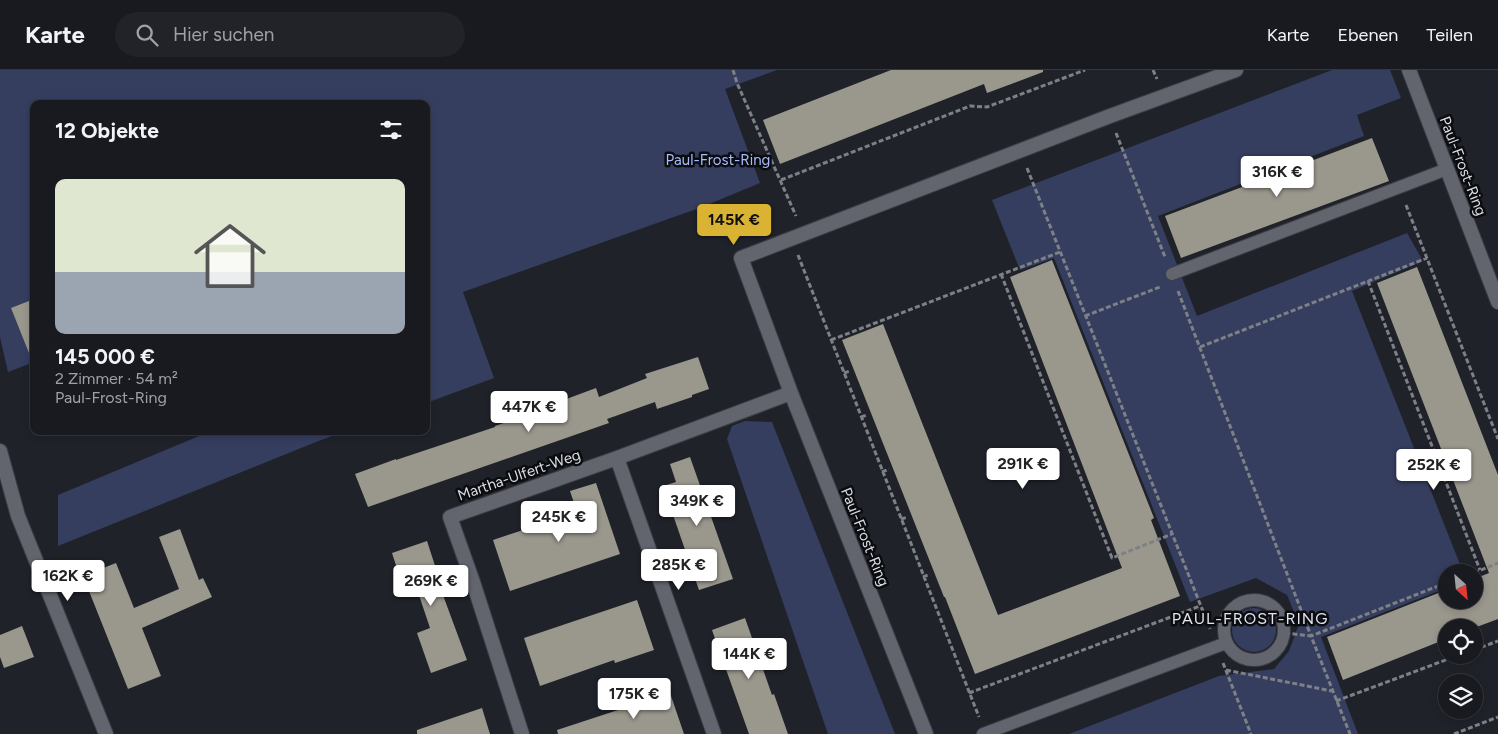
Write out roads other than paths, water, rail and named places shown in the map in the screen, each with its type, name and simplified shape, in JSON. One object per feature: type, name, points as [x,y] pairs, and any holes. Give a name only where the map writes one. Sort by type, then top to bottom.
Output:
[{"type":"street","name":"Paul-Frost-Ring","points":[[926,734],[790,393],[741,258],[1020,150],[1236,70]]},
{"type":"street","name":"Paul-Frost-Ring","points":[[1409,70],[1498,302]]},
{"type":"street","name":"Martha-Ulfert-Weg","points":[[522,734],[450,517],[617,458],[790,393]]},
{"type":"street","points":[[0,451],[18,516],[106,734]]},
{"type":"street","points":[[617,458],[714,734]]},
{"type":"lane","points":[[1173,278],[1447,169]]},
{"type":"lane","points":[[984,734],[1221,645],[1240,658],[1249,661],[1269,658],[1282,643],[1285,633],[1282,618],[1273,606],[1265,601],[1244,601],[1228,614],[1224,623],[1221,645]]},
{"type":"district","name":"PAUL-FROST-RING","points":[[1250,618]]}]
